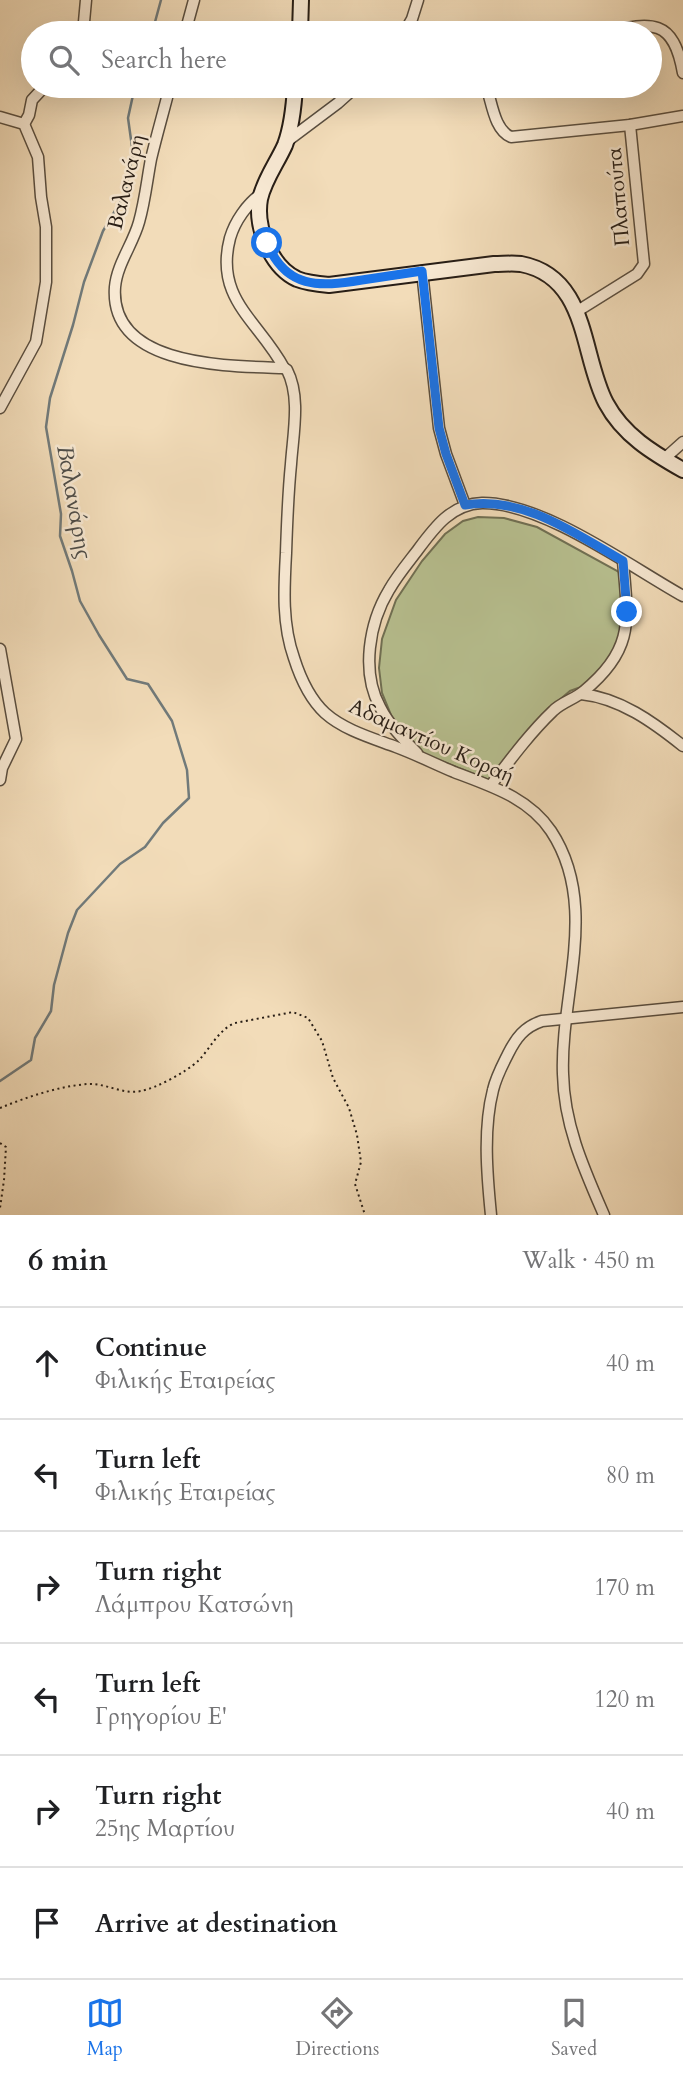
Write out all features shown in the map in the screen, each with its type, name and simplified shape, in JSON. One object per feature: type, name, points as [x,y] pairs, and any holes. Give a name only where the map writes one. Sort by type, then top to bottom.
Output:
[{"type":"main road","points":[[300,21],[301,0]]},
{"type":"main road","points":[[293,98],[286,142],[262,194],[260,218],[267,243],[282,269],[309,283],[336,284],[494,264],[528,266],[547,275],[571,300],[583,327],[598,386],[613,414],[630,435],[683,470]]},
{"type":"street","points":[[84,21],[86,0]]},
{"type":"street","points":[[188,21],[194,0]]},
{"type":"street","points":[[411,21],[418,0]]},
{"type":"street","points":[[662,31],[675,42],[683,73]]},
{"type":"street","points":[[24,124],[34,98]]},
{"type":"street","name":"Βαλανάρη","points":[[167,98],[140,220],[117,280],[115,293],[121,316],[134,336],[171,356],[203,363],[284,368]]},
{"type":"street","points":[[286,142],[344,98]]},
{"type":"street","points":[[490,98],[500,128],[511,137],[631,125],[683,116]]},
{"type":"street","points":[[0,117],[24,124]]},
{"type":"street","points":[[0,408],[36,342],[46,282],[46,227],[38,157],[24,124]]},
{"type":"street","name":"Πλαπούτα","points":[[576,312],[637,274],[644,264],[631,125]]},
{"type":"street","name":"Αδαμαντίου Κοραή","points":[[262,194],[253,200],[233,229],[227,253],[227,272],[236,300],[274,350],[292,381],[294,413],[284,598],[285,624],[294,660],[307,688],[327,714],[362,734],[491,785],[538,815],[556,840],[568,869],[576,930],[566,1018],[563,1072],[566,1110],[574,1142],[604,1215]]},
{"type":"street","points":[[422,271],[439,428],[465,505]]},
{"type":"street","points":[[664,459],[683,443]]},
{"type":"street","points":[[422,758],[390,724],[377,702],[370,669],[373,631],[385,597],[406,565],[443,519],[455,510],[465,505],[491,503],[528,512],[563,527],[683,596]]},
{"type":"street","points":[[491,785],[553,711],[581,694],[608,667],[625,636],[627,618],[623,561]]},
{"type":"street","points":[[0,649],[16,739],[2,768],[0,780]]},
{"type":"street","points":[[581,694],[606,699],[634,712],[683,746]]},
{"type":"street","points":[[491,1215],[488,1129],[491,1102],[496,1079],[516,1039],[524,1030],[542,1021],[683,1007]]},
{"type":"path","points":[[0,1108],[41,1094],[90,1084],[139,1092],[154,1087],[196,1062],[226,1027],[293,1012],[308,1017],[322,1041],[333,1078],[349,1108],[361,1162],[355,1184],[365,1215]]},
{"type":"path","points":[[0,1143],[6,1147],[0,1208]]},
{"type":"green space","points":[[478,517],[504,518],[537,527],[621,573],[622,634],[613,653],[603,667],[581,687],[570,691],[542,715],[489,780],[424,754],[393,720],[382,693],[379,668],[382,639],[396,600],[422,561],[445,534],[463,521]]},
{"type":"waterway","name":"Βαλανάρης","points":[[155,21],[161,0]]},
{"type":"waterway","name":"Βαλανάρης","points":[[0,1081],[31,1060],[35,1038],[51,1011],[54,985],[77,910],[120,864],[145,847],[163,823],[189,798],[187,770],[172,721],[148,684],[127,679],[80,601],[60,536],[61,514],[46,427],[50,398],[84,282],[103,231],[125,194],[133,154],[128,118],[132,98]]},
{"type":"route","points":[[267,243],[282,269],[309,283],[336,284],[422,271],[441,439],[465,505],[491,503],[528,512],[563,527],[623,561],[627,612]]}]
